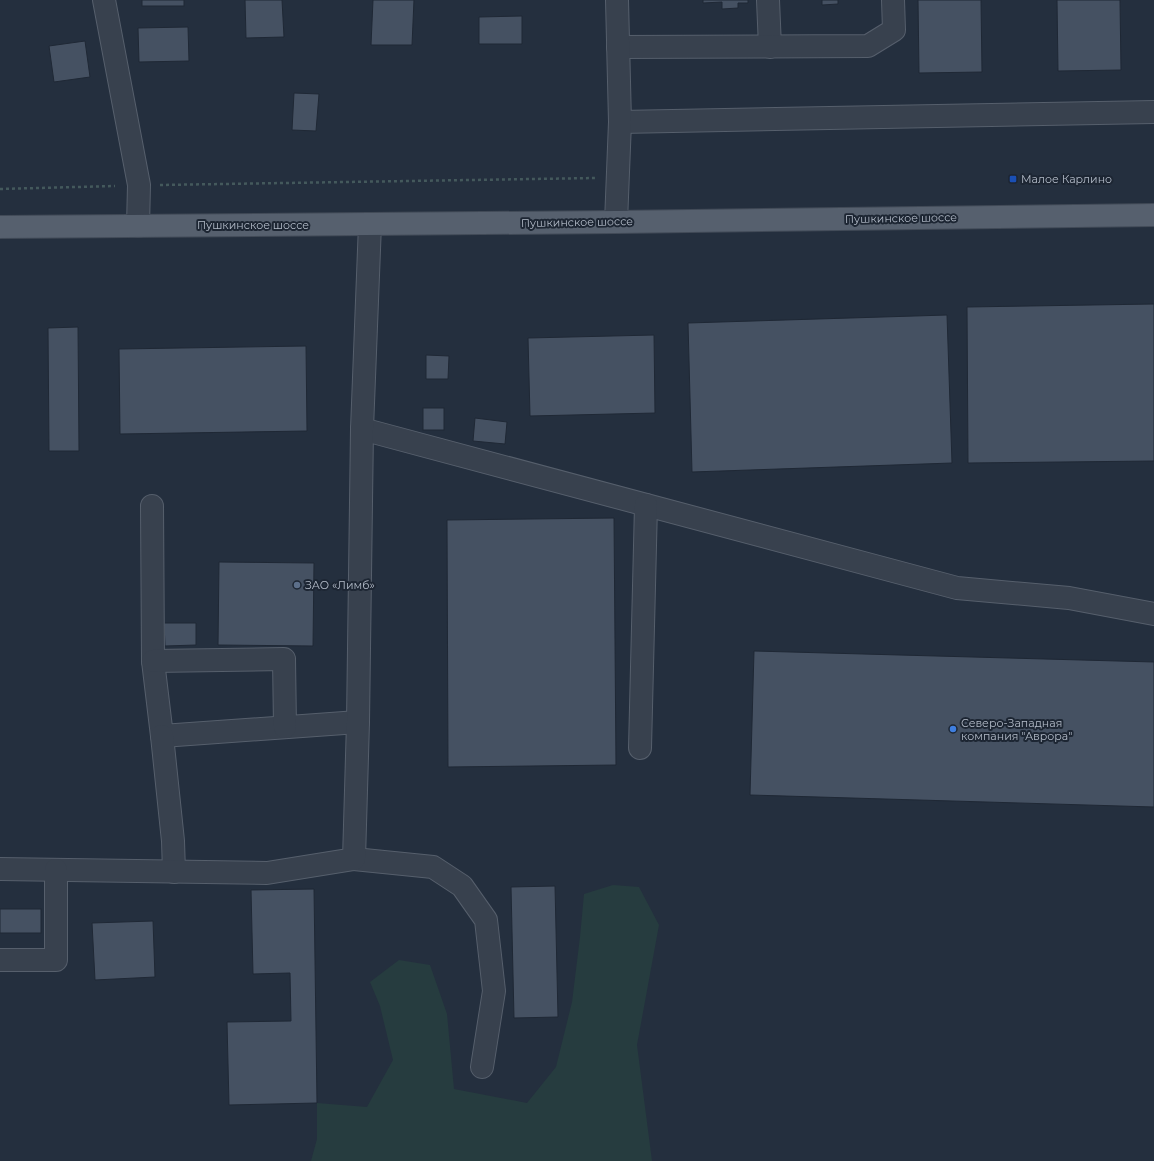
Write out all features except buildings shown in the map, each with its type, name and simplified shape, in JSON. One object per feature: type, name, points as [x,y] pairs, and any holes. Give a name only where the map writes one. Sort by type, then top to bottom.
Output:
[{"type":"main road","name":"Пушкинское шоссе","points":[[0,226],[616,222],[1154,215]]},
{"type":"street","points":[[104,0],[139,185],[138,226]]},
{"type":"street","points":[[616,222],[620,122],[617,0]]},
{"type":"street","points":[[768,0],[770,46]]},
{"type":"street","points":[[618,47],[868,46],[894,30],[893,0]]},
{"type":"street","points":[[620,122],[1154,112]]},
{"type":"street","points":[[354,859],[358,722],[362,429],[370,224]]},
{"type":"street","points":[[362,429],[957,588],[1069,598],[1154,614]]},
{"type":"street","points":[[640,748],[646,505]]},
{"type":"street","points":[[152,506],[154,661],[173,841],[174,872]]},
{"type":"street","points":[[154,661],[284,659],[285,727]]},
{"type":"street","points":[[162,736],[358,722]]},
{"type":"street","points":[[1,865],[56,870],[267,873],[354,859],[434,867],[462,886],[486,920],[494,991],[482,1067]]},
{"type":"street","points":[[0,960],[56,960],[56,870]]},
{"type":"path","points":[[0,188],[618,177]]},
{"type":"green space","points":[[613,885],[639,887],[659,925],[637,1045],[652,1161],[311,1161],[317,1139],[317,1103],[367,1107],[393,1060],[380,1006],[370,982],[399,960],[430,965],[447,1014],[454,1089],[527,1103],[556,1067],[572,1002],[584,894]]},
{"type":"place","name":"Малое Карлино","points":[[1013,179]]},
{"type":"place","name":"ЗАО «Лимб»","points":[[297,585]]},
{"type":"place","name":"Северо-Западная компания \"Аврора\"","points":[[953,729]]}]
